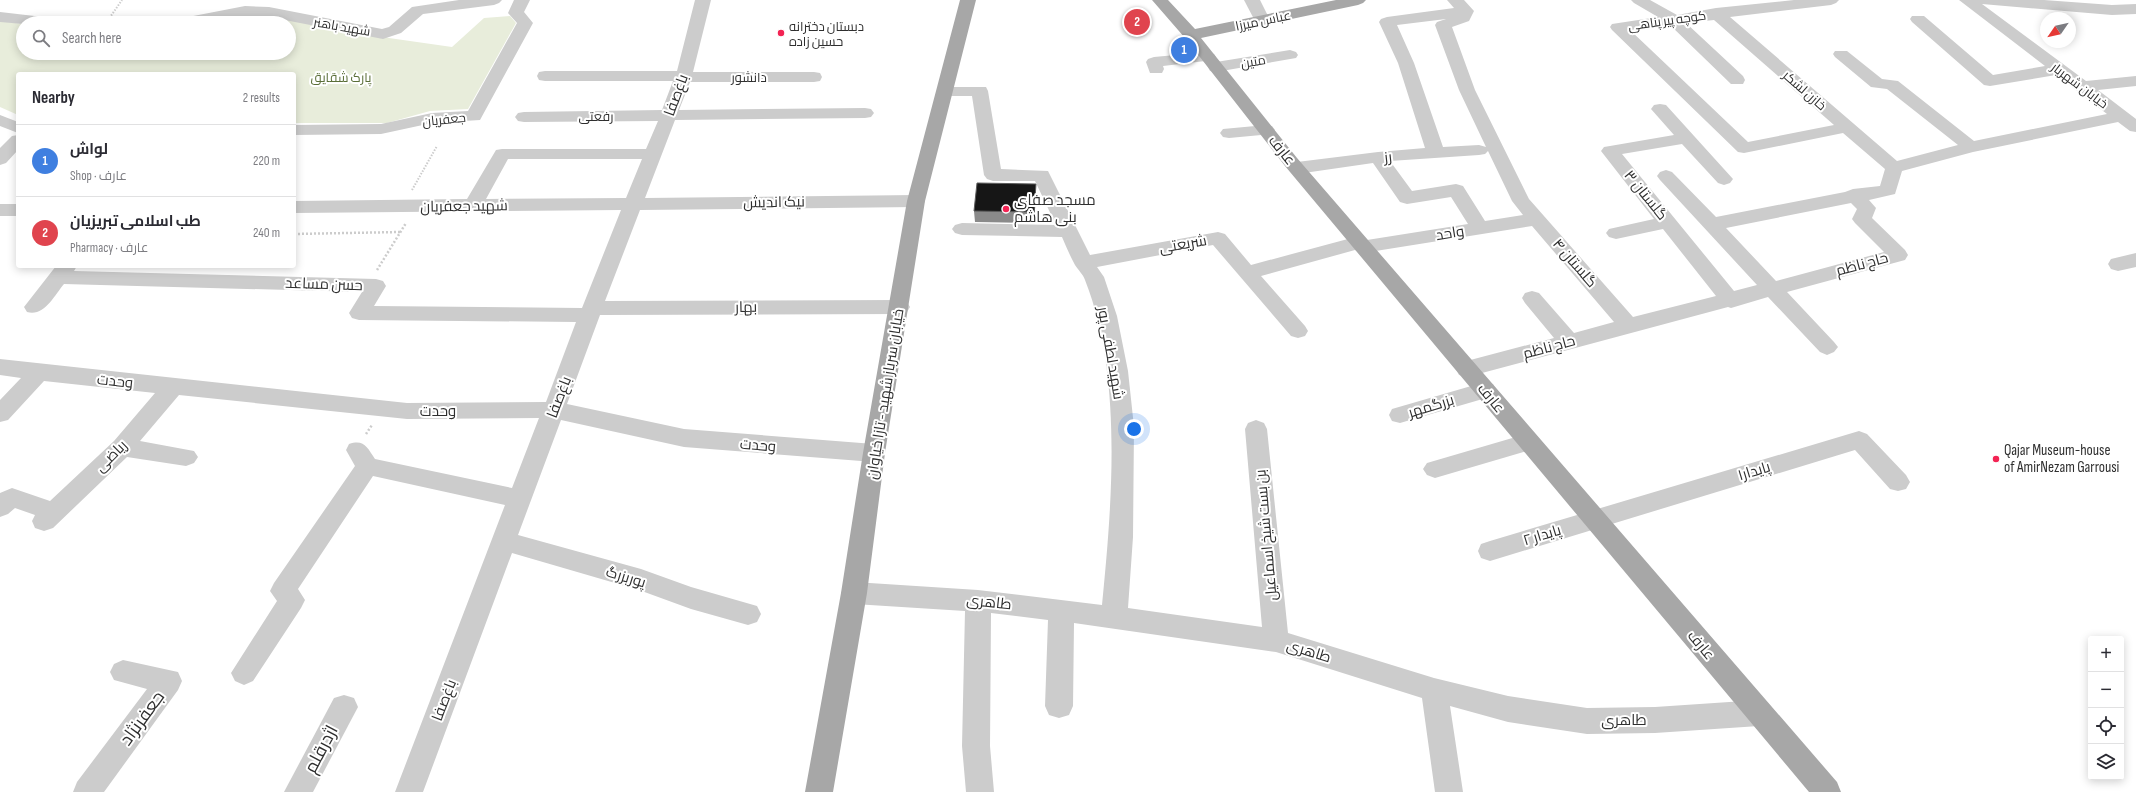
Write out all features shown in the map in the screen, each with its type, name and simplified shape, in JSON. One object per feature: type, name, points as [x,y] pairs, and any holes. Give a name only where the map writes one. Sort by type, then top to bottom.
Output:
[{"type":"main road","name":"خیابان سرباز شهید - تازا خیاوان","points":[[819,792],[854,593],[874,453],[900,307],[916,201],[968,0]]},
{"type":"main road","name":"عارف","points":[[1160,0],[1191,35],[1266,130],[1361,244],[1827,792]]},
{"type":"main road","name":"عباس میرزا","points":[[1191,35],[1358,0]]},
{"type":"street","name":"شهید باهنر","points":[[296,17],[383,34],[395,30],[418,10],[494,0]]},
{"type":"street","name":"باغ‌صفا","points":[[409,792],[590,312],[684,76],[703,0]]},
{"type":"street","points":[[1252,0],[1262,20]]},
{"type":"street","points":[[1639,0],[1673,19],[1737,80]]},
{"type":"street","name":"کوچه پیر پناهی","points":[[1831,0],[1618,26],[1744,148],[1848,127]]},
{"type":"street","name":"خیابان شهریار","points":[[1967,0],[2136,127]]},
{"type":"street","points":[[1985,0],[2062,3],[2136,9]]},
{"type":"street","name":"جعفریان","points":[[296,130],[381,129],[432,118],[474,116],[525,23],[519,6]]},
{"type":"street","points":[[1436,153],[1406,63],[1387,22],[1460,6],[1463,18],[1443,25],[1487,150]]},
{"type":"street","name":"شهید باهنر","points":[[220,16],[246,11],[269,12],[290,16]]},
{"type":"street","points":[[2,12],[20,16]]},
{"type":"street","name":"خازن لشکر","points":[[1716,13],[1894,168]]},
{"type":"street","points":[[1918,19],[1990,81],[2059,69]]},
{"type":"street","points":[[1841,54],[1876,83],[1892,85],[1971,147]]},
{"type":"street","name":"متین","points":[[1156,69],[1154,62],[1212,62],[1290,55]]},
{"type":"street","name":"دانشور","points":[[545,76],[814,77]]},
{"type":"street","points":[[2082,87],[2136,81]]},
{"type":"street","name":"شهید لطفی پور","points":[[945,92],[980,91],[993,175],[1042,175],[1084,263],[1094,278],[1107,316],[1117,371],[1123,428],[1121,537],[1114,618]]},
{"type":"street","points":[[1660,109],[1724,179]]},
{"type":"street","name":"رفعتی","points":[[524,117],[865,113]]},
{"type":"street","points":[[1712,224],[1853,195],[1888,190],[1894,168],[1971,147],[2121,116]]},
{"type":"street","points":[[0,120],[16,127]]},
{"type":"street","points":[[1229,133],[1266,130]]},
{"type":"street","name":"گلستان ۳","points":[[1686,138],[1610,150],[1731,301]]},
{"type":"street","points":[[0,159],[16,142]]},
{"type":"street","name":"رز","points":[[1297,168],[1378,158],[1487,150]]},
{"type":"street","name":"گلستان ۴","points":[[1487,150],[1521,201],[1628,325]]},
{"type":"street","points":[[473,206],[502,154],[653,154]]},
{"type":"street","points":[[1378,158],[1407,198],[1456,190],[1480,228]]},
{"type":"street","points":[[1666,176],[1826,347]]},
{"type":"street","name":"حاج ناظم","points":[[1467,369],[1628,325],[1731,301],[1898,255],[1862,219],[1867,208],[1853,195]]},
{"type":"street","name":"نیک اندیش","points":[[633,204],[916,201]]},
{"type":"street","name":"شهید جعفریان","points":[[296,207],[633,204]]},
{"type":"street","points":[[0,210],[16,210]]},
{"type":"street","name":"واحد","points":[[1361,244],[1537,219]]},
{"type":"street","points":[[1616,233],[1668,222]]},
{"type":"street","points":[[962,229],[1068,231]]},
{"type":"street","name":"شریعتی","points":[[1084,263],[1218,238],[1247,273]]},
{"type":"street","points":[[1298,331],[1247,273],[1361,244]]},
{"type":"street","points":[[34,307],[63,271]]},
{"type":"street","name":"حسن مساعد","points":[[63,271],[376,286],[359,313],[590,312]]},
{"type":"street","points":[[1532,298],[1569,341]]},
{"type":"street","name":"بهار","points":[[590,312],[900,307]]},
{"type":"street","name":"وحدت","points":[[0,367],[173,387],[407,411],[554,410],[684,438],[874,453]]},
{"type":"street","points":[[0,414],[39,372]]},
{"type":"street","name":"ریاضی","points":[[0,507],[12,497],[49,517],[122,447],[173,387]]},
{"type":"street","name":"بزرگمهر","points":[[1400,415],[1485,390]]},
{"type":"street","name":"بن بست شیخ اسماعیل","points":[[1256,429],[1276,641]]},
{"type":"street","name":"پایدار۱","points":[[1594,519],[1860,440],[1898,482]]},
{"type":"street","points":[[1435,469],[1529,442]]},
{"type":"street","points":[[122,447],[186,457]]},
{"type":"street","points":[[244,673],[292,600],[282,592],[362,458],[520,499]]},
{"type":"street","name":"پایدار ۲","points":[[1490,551],[1594,519]]},
{"type":"street","name":"پوربزرگ","points":[[504,541],[640,580],[691,598],[748,614]]},
{"type":"street","name":"طاهری","points":[[854,593],[978,601],[1061,610],[1276,641],[1434,690],[1508,709],[1587,721],[1655,720],[1759,713]]},
{"type":"street","points":[[978,601],[976,746],[980,792]]},
{"type":"street","points":[[1059,706],[1061,610]]},
{"type":"street","name":"جعفرنژاد","points":[[87,792],[169,681],[123,672]]},
{"type":"street","points":[[1434,690],[1449,792]]},
{"type":"street","name":"اژدرقلم","points":[[298,792],[344,707]]},
{"type":"path","points":[[111,16],[122,0]]},
{"type":"path","points":[[367,285],[400,232],[437,146]]},
{"type":"path","points":[[296,234],[400,232]]},
{"type":"path","points":[[362,458],[381,408]]},
{"type":"green space","name":"پارک شقایق","points":[[241,14],[270,16],[231,16]]},
{"type":"green space","name":"پارک شقایق","points":[[510,16],[516,23],[468,109],[430,111],[387,123],[296,123],[296,72],[16,72],[16,114],[0,107],[0,21],[16,23],[16,60],[296,60],[296,21],[389,38],[452,47],[484,18]]},
{"type":"building","points":[[977,183],[1036,184],[1034,212],[974,211]]},
{"type":"place","name":"طب اسلامی تبریزیان","points":[[1137,22]]},
{"type":"place","name":"دبستان دخترانه حسین زاده","points":[[781,33]]},
{"type":"place","name":"لواش","points":[[1184,50]]},
{"type":"place","name":"مسجد صفای بنی هاشم","points":[[1006,209]]},
{"type":"place","name":"Qajar Museum-house of AmirNezam Garrousi","points":[[1996,459]]}]
